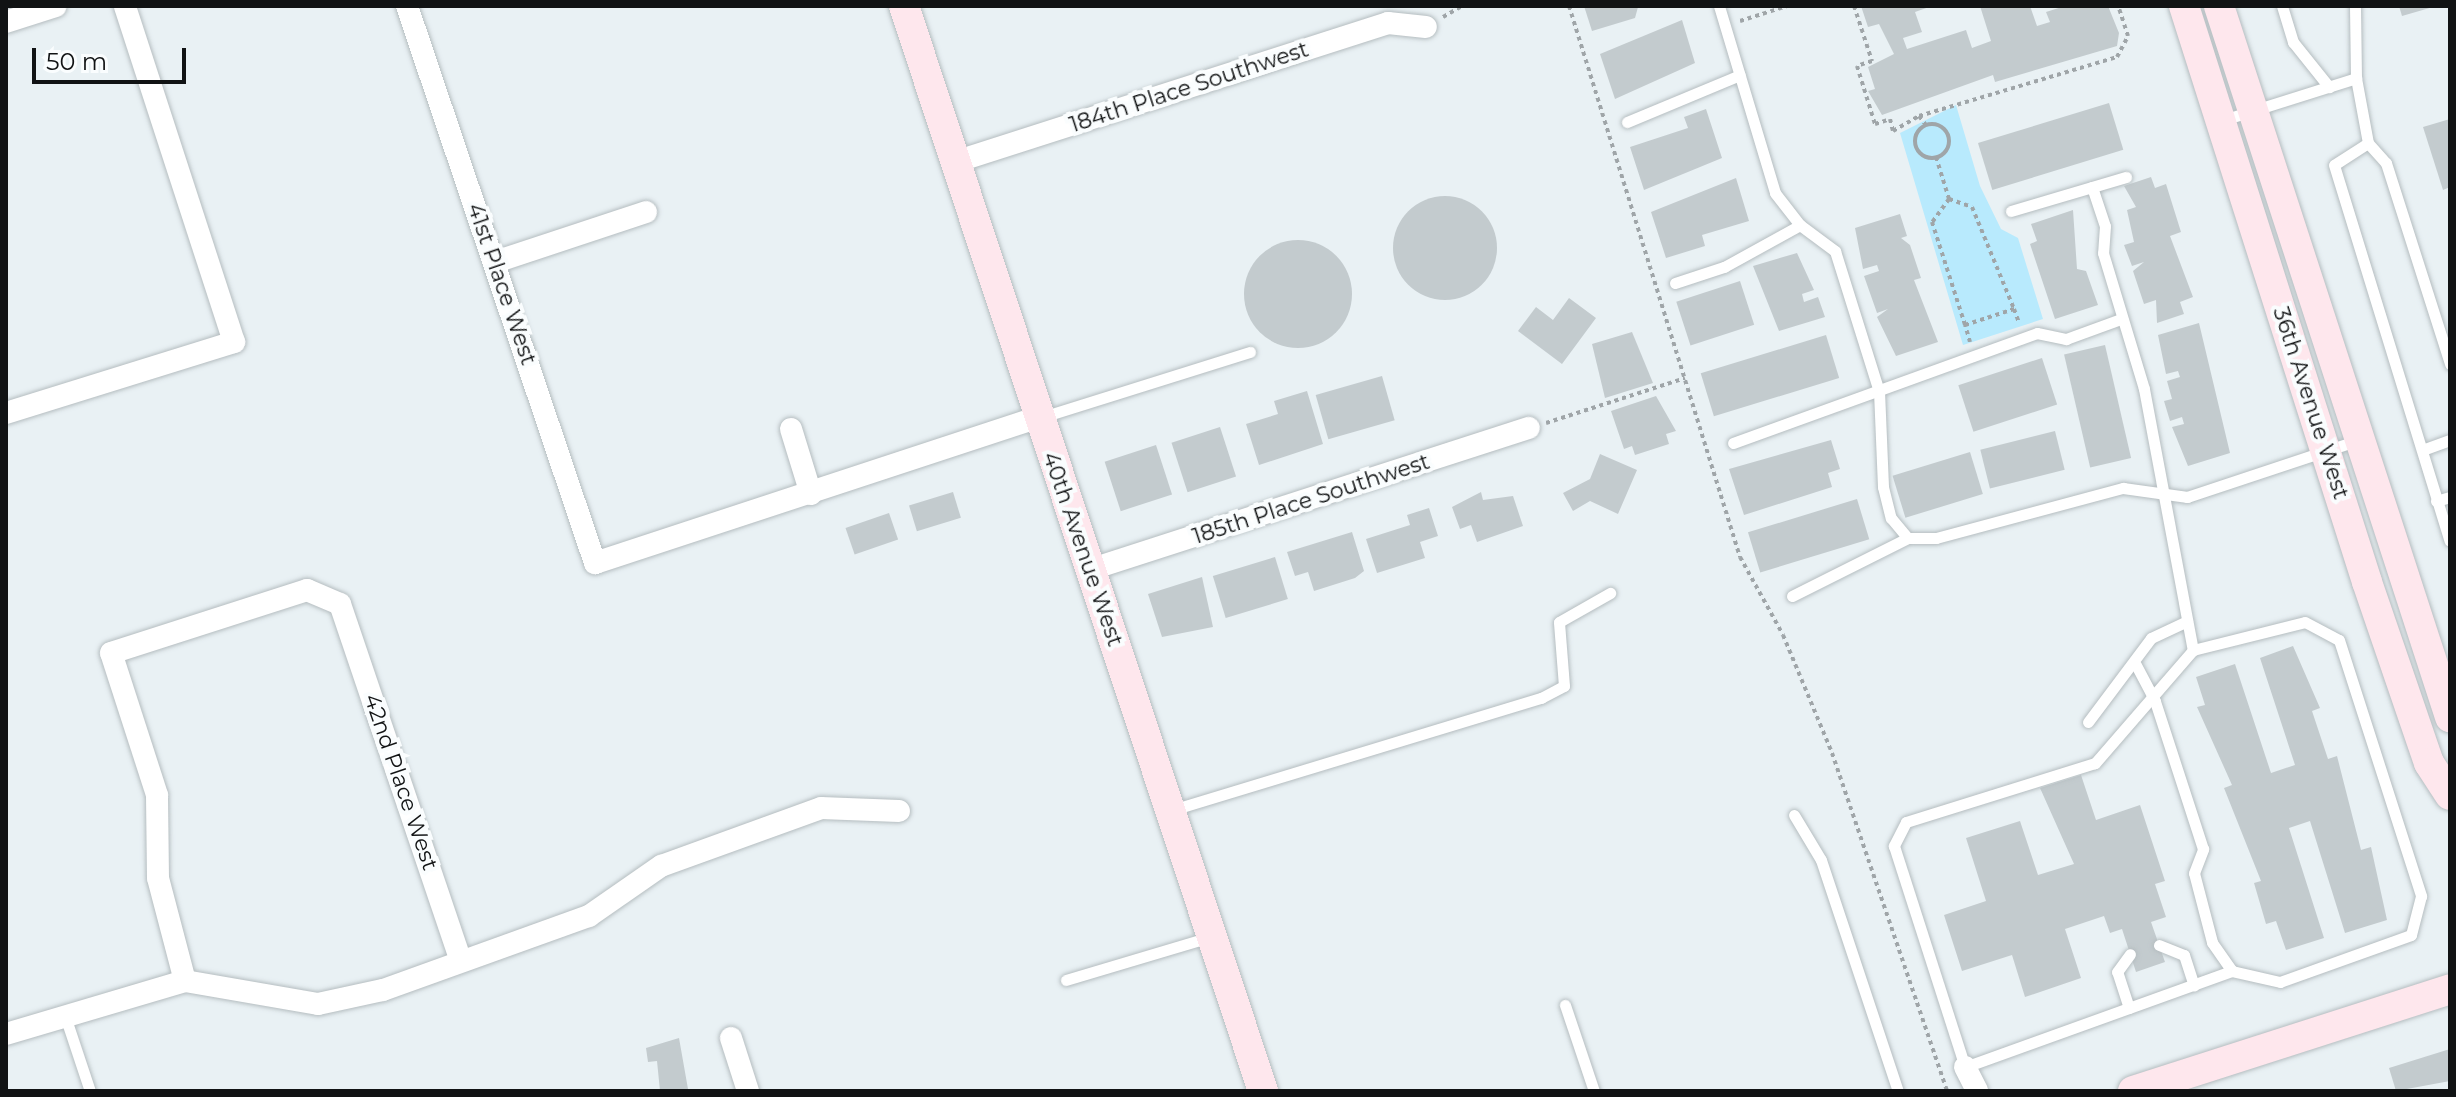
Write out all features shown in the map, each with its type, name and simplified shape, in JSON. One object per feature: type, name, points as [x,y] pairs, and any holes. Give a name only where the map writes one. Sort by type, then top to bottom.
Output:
[{"type":"main road","name":"40th Avenue West","points":[[904,6],[1037,418],[1092,569],[1210,937],[1263,1091]]},
{"type":"main road","name":"36th Avenue West","points":[[2184,6],[2429,763],[2450,795]]},
{"type":"main road","name":"36th Avenue West","points":[[2219,6],[2359,440],[2447,697]]},
{"type":"main road","points":[[2133,1091],[2183,1083],[2450,989]]},
{"type":"street","points":[[6,22],[56,6]]},
{"type":"street","points":[[6,413],[234,342],[125,6]]},
{"type":"street","name":"41st Place West","points":[[407,6],[595,563],[811,494]]},
{"type":"street","name":"184th Place Southwest","points":[[955,162],[1388,23],[1426,27]]},
{"type":"street","points":[[495,262],[646,212]]},
{"type":"street","points":[[791,429],[811,494],[1037,418]]},
{"type":"street","name":"185th Place Southwest","points":[[1092,569],[1529,428]]},
{"type":"street","name":"42nd Place West","points":[[185,981],[158,878],[157,795],[111,653],[307,590],[340,604],[461,961]]},
{"type":"street","points":[[6,1034],[185,981],[318,1004],[461,961],[589,916],[661,866],[821,808],[899,811]]},
{"type":"street","points":[[731,1038],[748,1091]]},
{"type":"street","points":[[1965,1067],[1966,1091]]},
{"type":"street","points":[[1965,1067],[1977,1091]]},
{"type":"lane","points":[[1719,6],[1775,193],[1800,225],[1835,251],[1879,391],[1883,487],[1891,518],[1908,538]]},
{"type":"lane","points":[[2282,6],[2293,42],[2329,87]]},
{"type":"lane","points":[[2355,6],[2356,78],[2368,143],[2386,163],[2450,364]]},
{"type":"lane","points":[[1627,122],[1740,75]]},
{"type":"lane","points":[[2220,121],[2356,78]]},
{"type":"lane","points":[[2368,143],[2334,165],[2425,449],[2436,501],[2450,541]]},
{"type":"lane","points":[[2011,211],[2126,177]]},
{"type":"lane","points":[[2092,187],[2121,319],[2144,389],[2159,493],[2193,650]]},
{"type":"lane","points":[[1675,283],[1724,267],[1800,225]]},
{"type":"lane","points":[[1733,443],[2037,333],[2066,339],[2121,319]]},
{"type":"lane","points":[[1037,418],[1250,352]]},
{"type":"lane","points":[[1792,596],[1908,538],[1936,538],[2069,497],[2123,488],[2187,497],[2359,440]]},
{"type":"lane","points":[[2425,449],[2450,440]]},
{"type":"lane","points":[[2436,501],[2450,497]]},
{"type":"lane","points":[[1170,811],[1541,698],[1564,686],[1559,622],[1610,593]]},
{"type":"lane","points":[[2088,722],[2136,665],[2151,638],[2187,621]]},
{"type":"lane","points":[[2305,622],[2339,640],[2421,896],[2411,935],[2280,982],[2232,971],[1965,1067],[1894,846],[1906,822],[2095,763],[2155,701],[2193,650],[2305,622]]},
{"type":"lane","points":[[2136,665],[2155,701],[2203,849],[2194,873],[2212,942],[2232,971]]},
{"type":"lane","points":[[1794,815],[1821,860],[1898,1091]]},
{"type":"lane","points":[[1066,980],[1210,937]]},
{"type":"lane","points":[[2159,945],[2184,955],[2194,985]]},
{"type":"lane","points":[[2129,1008],[2117,972],[2130,954]]},
{"type":"lane","points":[[1565,1005],[1594,1091]]},
{"type":"lane","points":[[65,1016],[90,1091]]},
{"type":"path","points":[[1569,6],[1740,557],[1783,635],[1832,753],[1947,1091]]},
{"type":"path","points":[[1760,6],[1762,14]]},
{"type":"path","points":[[1725,26],[1787,6]]},
{"type":"path","points":[[1854,6],[1872,61],[1857,66],[1875,124],[1890,119],[1893,131],[1919,116],[2117,57],[2128,36],[2118,6]]},
{"type":"path","points":[[1919,116],[1926,125],[1947,134],[1936,157]]},
{"type":"path","points":[[1926,125],[1916,145],[1936,157],[1949,199]]},
{"type":"path","points":[[1949,199],[1972,207],[2020,329]]},
{"type":"path","points":[[1949,199],[1932,222],[1971,344]]},
{"type":"path","points":[[1965,325],[2014,309]]},
{"type":"path","points":[[1529,428],[1685,378]]},
{"type":"shaded area","points":[[1956,105],[1980,186],[2001,229],[2018,238],[2043,319],[1963,345],[1900,133]]},
{"type":"building","points":[[1584,6],[1638,7],[1635,18],[1592,31]]},
{"type":"building","points":[[1861,6],[1932,6],[1915,12],[1922,32],[1903,38],[1907,49],[1966,30],[1972,48],[1991,41],[1980,6],[2030,6],[2037,26],[2050,22],[2046,12],[2065,6],[2108,6],[2119,33],[2117,46],[1995,82],[1993,75],[1882,115],[1868,91],[1875,89],[1868,67],[1894,54],[1879,24],[1868,27]]},
{"type":"building","points":[[2399,6],[2433,6],[2433,7],[2402,16]]},
{"type":"building","points":[[1682,20],[1695,63],[1615,99],[1600,54]]},
{"type":"building","points":[[2109,103],[2123,150],[1992,190],[1978,143]]},
{"type":"building","points":[[1706,109],[1722,158],[1644,190],[1630,147],[1688,128],[1684,117]]},
{"type":"building","points":[[2450,119],[2450,187],[2443,190],[2423,127]]},
{"type":"building","points":[[2151,177],[2155,188],[2166,184],[2181,232],[2170,236],[2193,297],[2180,302],[2184,314],[2157,323],[2156,300],[2144,304],[2133,271],[2144,262],[2132,266],[2124,245],[2134,242],[2127,210],[2136,207],[2124,186]]},
{"type":"building","points":[[1736,178],[1749,221],[1702,235],[1705,246],[1666,258],[1651,212]]},
{"type":"building","points":[[1445,196],[1465,200],[1482,211],[1493,228],[1497,248],[1493,268],[1482,285],[1465,296],[1445,300],[1425,296],[1408,285],[1397,268],[1393,248],[1397,228],[1408,211],[1425,200]]},
{"type":"building","points":[[2073,210],[2077,269],[2086,271],[2098,305],[2055,319],[2030,244],[2037,241],[2031,224]]},
{"type":"building","points":[[1900,214],[1907,236],[1901,238],[1910,245],[1921,278],[1914,280],[1938,342],[1896,356],[1877,317],[1888,309],[1877,313],[1864,276],[1879,271],[1877,265],[1863,269],[1855,228]]},
{"type":"building","points":[[1298,240],[1328,249],[1336,256],[1343,264],[1352,294],[1343,324],[1336,332],[1328,339],[1298,348],[1268,339],[1260,332],[1253,324],[1244,294],[1253,264],[1260,256],[1268,249]]},
{"type":"building","points":[[1797,253],[1814,290],[1802,294],[1804,302],[1818,297],[1825,317],[1779,331],[1753,266]]},
{"type":"building","points":[[1740,281],[1754,325],[1690,345],[1676,302]]},
{"type":"building","points":[[1569,298],[1596,318],[1562,364],[1518,331],[1536,307],[1553,320]]},
{"type":"building","points":[[2199,323],[2230,453],[2188,466],[2172,427],[2184,424],[2182,417],[2170,421],[2164,401],[2172,399],[2167,381],[2180,377],[2178,371],[2166,374],[2158,335]]},
{"type":"building","points":[[1632,332],[1653,383],[1605,398],[1592,344]]},
{"type":"building","points":[[1826,335],[1839,378],[1714,416],[1701,373]]},
{"type":"building","points":[[2105,345],[2131,458],[2090,467],[2064,354]]},
{"type":"building","points":[[2042,358],[2057,405],[1973,432],[1958,385]]},
{"type":"building","points":[[1382,376],[1395,420],[1328,439],[1316,395]]},
{"type":"building","points":[[1307,391],[1323,444],[1259,465],[1246,424],[1278,414],[1274,401]]},
{"type":"building","points":[[1656,396],[1676,431],[1666,434],[1669,444],[1635,455],[1632,446],[1624,449],[1611,411]]},
{"type":"building","points":[[1220,427],[1236,476],[1188,492],[1171,443]]},
{"type":"building","points":[[2055,431],[2065,470],[1990,488],[1980,450]]},
{"type":"building","points":[[1831,440],[1840,469],[1828,473],[1832,487],[1744,515],[1729,469]]},
{"type":"building","points":[[1156,445],[1172,494],[1121,511],[1105,462]]},
{"type":"building","points":[[1970,452],[1983,494],[1905,518],[1893,476]]},
{"type":"building","points":[[1600,454],[1637,470],[1618,514],[1590,501],[1573,511],[1563,493],[1590,479]]},
{"type":"building","points":[[953,492],[961,518],[917,531],[909,505]]},
{"type":"building","points":[[1481,492],[1483,500],[1513,496],[1523,526],[1477,542],[1471,525],[1460,529],[1452,507]]},
{"type":"building","points":[[1857,499],[1869,539],[1760,572],[1748,532]]},
{"type":"building","points":[[1429,508],[1438,536],[1420,542],[1425,558],[1377,573],[1366,539],[1410,525],[1407,515]]},
{"type":"building","points":[[889,513],[898,539],[855,554],[846,528]]},
{"type":"building","points":[[1352,532],[1364,571],[1355,578],[1314,591],[1308,572],[1295,576],[1287,552]]},
{"type":"building","points":[[1275,557],[1288,599],[1226,618],[1213,576]]},
{"type":"building","points":[[1202,577],[1213,627],[1162,637],[1148,594]]},
{"type":"building","points":[[2293,646],[2320,708],[2312,711],[2328,759],[2337,756],[2361,850],[2371,847],[2387,920],[2345,933],[2310,821],[2289,828],[2324,938],[2286,950],[2276,921],[2266,924],[2254,883],[2261,881],[2224,788],[2232,785],[2197,707],[2205,705],[2196,677],[2235,664],[2271,773],[2295,765],[2260,658]]},
{"type":"building","points":[[2081,775],[2096,820],[2140,805],[2165,881],[2155,884],[2166,917],[2151,922],[2165,962],[2136,972],[2122,929],[2110,933],[2104,916],[2065,929],[2081,978],[2025,997],[2012,955],[1962,971],[1944,915],[1986,901],[1966,838],[2020,821],[2038,875],[2074,864],[2040,788]]},
{"type":"building","points":[[679,1038],[688,1089],[660,1091],[657,1061],[648,1062],[646,1048]]},
{"type":"building","points":[[2450,1049],[2450,1081],[2396,1091],[2389,1068]]}]
